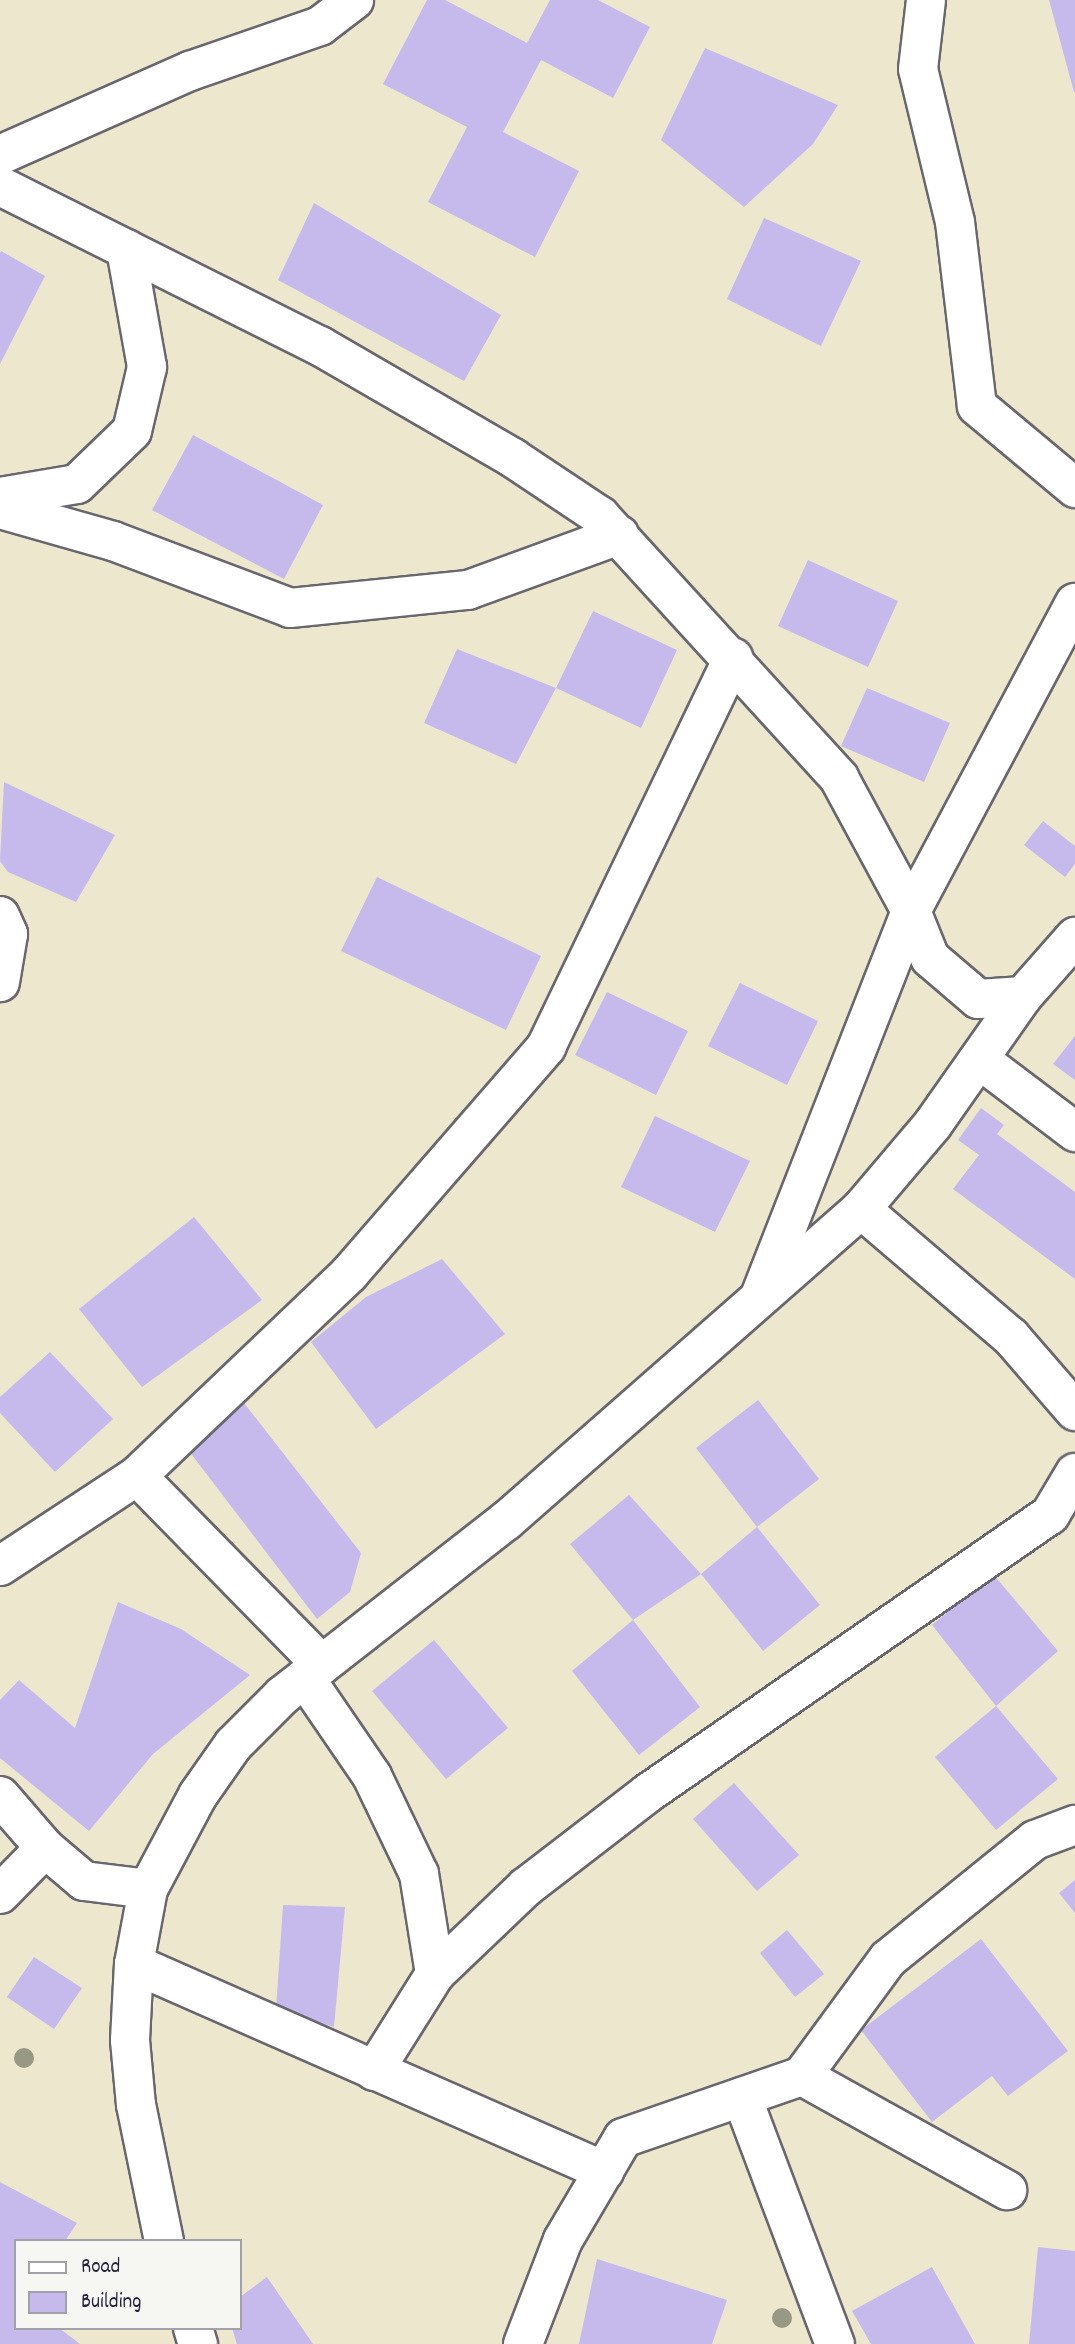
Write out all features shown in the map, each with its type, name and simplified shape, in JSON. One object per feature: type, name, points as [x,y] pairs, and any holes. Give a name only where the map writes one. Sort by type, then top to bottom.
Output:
[{"type":"street","points":[[0,155],[190,71],[320,26],[354,0]]},
{"type":"street","points":[[926,0],[918,69],[956,222],[977,406],[1075,488]]},
{"type":"street","points":[[0,186],[320,346],[438,412],[579,502],[619,535],[839,778],[911,911],[930,958],[978,999],[1023,996]]},
{"type":"street","points":[[0,497],[77,484],[132,431],[147,367],[125,249]]},
{"type":"street","points":[[0,509],[113,541],[290,608],[468,590],[619,535]]},
{"type":"street","points":[[756,1306],[911,911],[1075,604]]},
{"type":"street","points":[[0,1566],[137,1476],[349,1274],[546,1047],[733,658]]},
{"type":"street","points":[[0,982],[3,926]]},
{"type":"street","points":[[164,2239],[135,2105],[130,2040],[134,1965],[148,1889],[198,1795],[233,1745],[313,1671],[506,1521],[756,1306],[861,1209],[933,1124],[1023,996],[1075,937]]},
{"type":"street","points":[[979,1059],[1075,1132]]},
{"type":"street","points":[[861,1209],[1011,1337],[1075,1411]]},
{"type":"street","points":[[374,2071],[435,1974],[526,1887],[648,1793],[1050,1516],[1075,1473]]},
{"type":"street","points":[[137,1476],[313,1671],[373,1776],[419,1874],[435,1974]]},
{"type":"street","points":[[0,1796],[45,1848],[84,1881],[148,1889]]},
{"type":"street","points":[[523,2344],[563,2240],[623,2138],[802,2076],[888,1958],[1035,1840],[1075,1825]]},
{"type":"street","points":[[0,1894],[45,1848]]},
{"type":"street","points":[[134,1965],[604,2171]]},
{"type":"street","points":[[802,2076],[1007,2190]]},
{"type":"street","points":[[742,2097],[835,2344]]},
{"type":"building","points":[[427,0],[445,0],[527,43],[550,0],[598,0],[650,27],[613,98],[541,60],[503,132],[579,171],[535,257],[428,202],[467,127],[383,84]]},
{"type":"building","points":[[1049,0],[1075,0],[1075,92],[1074,92]]},
{"type":"building","points":[[705,48],[838,105],[813,144],[744,207],[661,140]]},
{"type":"building","points":[[314,203],[501,315],[464,381],[278,280]]},
{"type":"building","points":[[764,218],[861,261],[821,346],[727,299]]},
{"type":"building","points":[[1,251],[45,276],[0,364],[0,253]]},
{"type":"building","points":[[193,435],[323,505],[284,579],[152,510]]},
{"type":"building","points":[[808,560],[898,601],[868,667],[778,626]]},
{"type":"building","points":[[593,611],[677,650],[641,728],[556,688]]},
{"type":"building","points":[[457,649],[556,688],[516,764],[424,723]]},
{"type":"building","points":[[867,688],[950,723],[924,782],[841,746]]},
{"type":"building","points":[[4,782],[115,835],[76,902],[8,872],[0,861]]},
{"type":"building","points":[[1043,821],[1075,846],[1075,864],[1065,877],[1024,845]]},
{"type":"building","points":[[377,877],[541,956],[506,1030],[341,951]]},
{"type":"building","points":[[740,983],[818,1021],[787,1085],[708,1046]]},
{"type":"building","points":[[607,992],[688,1031],[656,1095],[575,1055]]},
{"type":"building","points":[[1075,1036],[1075,1080],[1053,1064]]},
{"type":"building","points":[[981,1108],[1004,1125],[997,1134],[1075,1192],[1075,1279],[953,1189],[979,1155],[958,1140]]},
{"type":"building","points":[[655,1116],[750,1161],[715,1232],[621,1187]]},
{"type":"building","points":[[194,1217],[262,1300],[142,1387],[79,1309]]},
{"type":"building","points":[[442,1259],[505,1334],[376,1429],[311,1342],[366,1297]]},
{"type":"building","points":[[50,1352],[113,1419],[55,1472],[0,1413],[0,1397]]},
{"type":"building","points":[[758,1400],[819,1479],[757,1527],[696,1448]]},
{"type":"building","points":[[244,1403],[361,1553],[350,1592],[317,1619],[189,1451]]},
{"type":"building","points":[[629,1495],[701,1574],[633,1620],[570,1544]]},
{"type":"building","points":[[757,1527],[820,1605],[763,1651],[701,1574]]},
{"type":"building","points":[[993,1574],[1058,1651],[996,1706],[932,1625]]},
{"type":"building","points":[[118,1602],[181,1629],[250,1675],[153,1754],[89,1831],[0,1758],[0,1700],[19,1680],[75,1728]]},
{"type":"building","points":[[633,1620],[700,1707],[639,1755],[572,1671]]},
{"type":"building","points":[[434,1640],[508,1728],[446,1779],[372,1691]]},
{"type":"building","points":[[996,1706],[1058,1779],[996,1830],[935,1757]]},
{"type":"building","points":[[734,1783],[799,1855],[757,1891],[693,1819]]},
{"type":"building","points":[[1075,1880],[1075,1913],[1059,1893]]},
{"type":"building","points":[[283,1905],[345,1907],[334,2027],[276,2009]]},
{"type":"building","points":[[787,1930],[824,1974],[795,1997],[760,1953]]},
{"type":"building","points":[[981,1939],[1068,2051],[1008,2096],[992,2076],[932,2122],[861,2030]]},
{"type":"building","points":[[34,1957],[82,1988],[54,2029],[7,1997]]},
{"type":"building","points":[[0,2182],[77,2223],[66,2239],[14,2239],[14,2330],[62,2330],[80,2344],[0,2344]]},
{"type":"building","points":[[1038,2247],[1075,2251],[1075,2344],[1029,2344]]},
{"type":"building","points":[[597,2259],[727,2300],[712,2344],[579,2344]]},
{"type":"building","points":[[932,2267],[975,2344],[871,2344],[852,2311]]},
{"type":"building","points":[[267,2277],[313,2344],[237,2344],[233,2330],[242,2330],[242,2296]]}]
